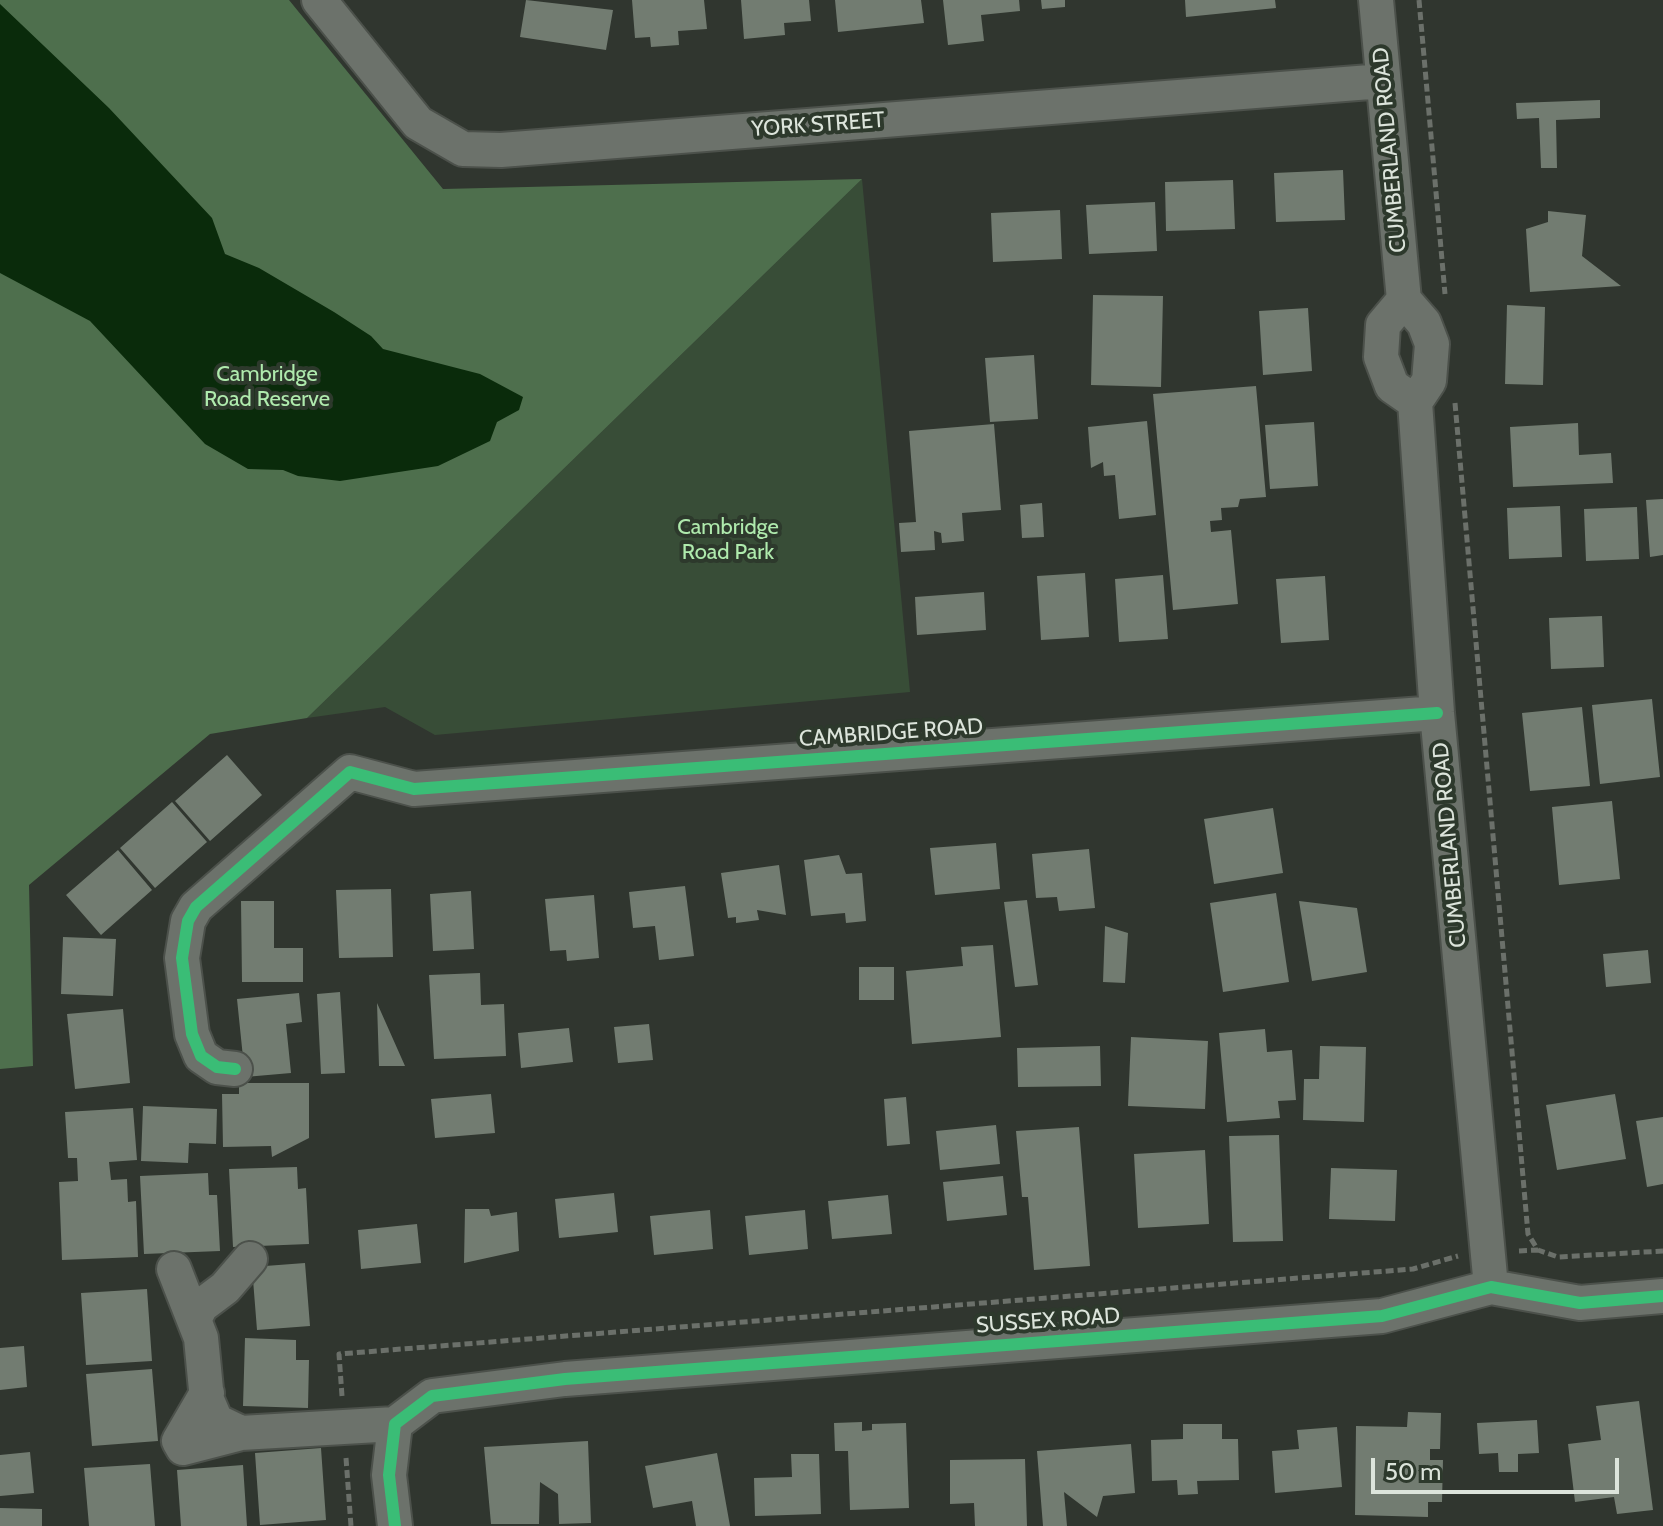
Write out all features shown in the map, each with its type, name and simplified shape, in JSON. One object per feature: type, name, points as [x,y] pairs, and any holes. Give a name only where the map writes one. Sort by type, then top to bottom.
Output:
[{"type":"street","name":"YORK STREET","points":[[319,0],[418,123],[463,149],[501,150],[1383,81]]},
{"type":"street","name":"CUMBERLAND ROAD","points":[[1376,0],[1404,300],[1424,323],[1432,344],[1429,381],[1415,402],[1437,713],[1491,1287]]},
{"type":"street","points":[[1404,300],[1383,325],[1381,357],[1392,386],[1415,402]]},
{"type":"street","name":"CAMBRIDGE ROAD","points":[[235,1069],[217,1067],[201,1056],[192,1034],[182,958],[188,921],[196,907],[350,772],[414,789],[1437,713]]},
{"type":"street","points":[[194,1320],[201,1306],[225,1288],[250,1259]]},
{"type":"street","points":[[174,1269],[203,1346],[207,1393],[216,1421],[241,1433],[395,1424],[389,1475],[395,1526]]},
{"type":"street","name":"SUSSEX ROAD","points":[[395,1424],[432,1396],[565,1379],[1382,1316],[1491,1287],[1580,1303],[1663,1296]]},
{"type":"path","points":[[1419,0],[1446,304]]},
{"type":"path","points":[[1454,398],[1528,1234],[1538,1250],[1558,1257],[1663,1251]]},
{"type":"green space","name":"Cambridge Road Reserve","points":[[0,0],[289,0],[443,189],[862,179],[307,718],[210,734],[29,885],[33,1066],[0,1069]]},
{"type":"green space","name":"Cambridge Road Park","points":[[862,179],[910,692],[435,735],[385,707],[307,718]]},
{"type":"shaded area","points":[[0,4],[109,108],[212,218],[225,254],[259,268],[334,312],[371,336],[383,349],[480,374],[523,397],[519,410],[497,422],[490,441],[438,466],[340,481],[298,476],[283,470],[248,469],[205,444],[90,321],[0,273]]},
{"type":"building","points":[[526,0],[613,10],[606,50],[520,37]]},
{"type":"building","points":[[632,0],[704,0],[707,29],[678,31],[679,45],[651,47],[650,37],[635,38]]},
{"type":"building","points":[[741,0],[809,0],[811,21],[784,23],[785,35],[744,39]]},
{"type":"building","points":[[835,0],[921,0],[924,23],[838,32]]},
{"type":"building","points":[[943,0],[1019,0],[1020,11],[981,15],[984,41],[948,45]]},
{"type":"building","points":[[1041,0],[1065,0],[1065,7],[1042,9]]},
{"type":"building","points":[[1185,0],[1275,0],[1276,8],[1186,17]]},
{"type":"building","points":[[1600,100],[1600,118],[1556,120],[1557,168],[1541,168],[1539,118],[1517,119],[1516,103]]},
{"type":"building","points":[[1343,170],[1345,220],[1276,222],[1274,173]]},
{"type":"building","points":[[1233,180],[1235,229],[1166,231],[1165,182]]},
{"type":"building","points":[[1155,202],[1157,251],[1089,254],[1086,205]]},
{"type":"building","points":[[1060,210],[1062,259],[993,262],[991,213]]},
{"type":"building","points":[[1548,211],[1586,215],[1582,256],[1621,286],[1530,292],[1526,229],[1548,222]]},
{"type":"building","points":[[1093,295],[1163,296],[1161,387],[1091,385]]},
{"type":"building","points":[[1507,305],[1545,307],[1543,385],[1505,384]]},
{"type":"building","points":[[1308,308],[1312,371],[1263,375],[1259,311]]},
{"type":"building","points":[[1034,355],[1038,419],[990,422],[985,358]]},
{"type":"building","points":[[1256,386],[1266,497],[1240,499],[1238,507],[1221,508],[1222,520],[1210,521],[1211,532],[1231,530],[1238,604],[1173,610],[1153,394]]},
{"type":"building","points":[[1147,421],[1156,515],[1119,519],[1115,475],[1104,476],[1103,462],[1091,468],[1088,427]]},
{"type":"building","points":[[1314,422],[1318,486],[1270,489],[1265,425]]},
{"type":"building","points":[[1578,423],[1579,455],[1611,453],[1613,483],[1513,487],[1510,427]]},
{"type":"building","points":[[994,424],[1001,510],[962,513],[964,541],[942,543],[941,533],[934,531],[935,550],[901,552],[899,523],[916,522],[909,431]]},
{"type":"building","points":[[1663,499],[1663,555],[1650,557],[1646,500]]},
{"type":"building","points":[[1042,503],[1044,537],[1022,538],[1020,505]]},
{"type":"building","points":[[1560,506],[1562,557],[1509,559],[1507,508]]},
{"type":"building","points":[[1637,507],[1639,559],[1586,561],[1584,509]]},
{"type":"building","points":[[1085,573],[1089,637],[1041,640],[1037,576]]},
{"type":"building","points":[[1163,575],[1168,639],[1119,642],[1115,579]]},
{"type":"building","points":[[1325,576],[1329,640],[1281,643],[1276,579]]},
{"type":"building","points":[[984,592],[986,630],[917,635],[915,597]]},
{"type":"building","points":[[1602,616],[1604,667],[1551,669],[1549,618]]},
{"type":"building","points":[[1652,699],[1660,777],[1600,784],[1592,705]]},
{"type":"building","points":[[1582,707],[1590,786],[1530,791],[1522,713]]},
{"type":"building","points":[[227,755],[262,795],[210,841],[175,801]]},
{"type":"building","points":[[1612,801],[1620,879],[1559,885],[1552,807]]},
{"type":"building","points":[[172,802],[207,842],[155,888],[120,848]]},
{"type":"building","points":[[1273,808],[1283,873],[1214,884],[1204,819]]},
{"type":"building","points":[[996,843],[1000,889],[935,895],[930,848]]},
{"type":"building","points":[[1089,849],[1095,908],[1059,911],[1057,897],[1036,898],[1032,854]]},
{"type":"building","points":[[118,850],[152,890],[101,935],[66,895]]},
{"type":"building","points":[[839,855],[846,874],[862,873],[866,921],[846,923],[845,913],[811,916],[804,860]]},
{"type":"building","points":[[779,865],[786,915],[757,910],[759,920],[736,923],[736,917],[728,918],[721,873]]},
{"type":"building","points":[[685,886],[694,956],[659,960],[655,926],[633,928],[629,892]]},
{"type":"building","points":[[391,889],[393,957],[339,958],[336,890]]},
{"type":"building","points":[[471,891],[474,949],[433,951],[430,894]]},
{"type":"building","points":[[1276,893],[1289,982],[1223,992],[1210,903]]},
{"type":"building","points":[[594,895],[599,958],[567,961],[566,950],[550,951],[545,899]]},
{"type":"building","points":[[1027,900],[1038,985],[1015,987],[1004,902]]},
{"type":"building","points":[[241,901],[274,901],[274,948],[303,948],[303,982],[242,982]]},
{"type":"building","points":[[1299,901],[1357,908],[1367,972],[1312,981]]},
{"type":"building","points":[[1105,926],[1128,933],[1125,983],[1103,982]]},
{"type":"building","points":[[63,937],[116,939],[113,996],[61,994]]},
{"type":"building","points":[[993,945],[1001,1037],[912,1044],[906,971],[963,966],[961,947]]},
{"type":"building","points":[[1648,950],[1651,983],[1606,987],[1603,954]]},
{"type":"building","points":[[859,967],[894,967],[894,1000],[859,1000]]},
{"type":"building","points":[[480,973],[481,1005],[504,1004],[506,1056],[434,1059],[429,975]]},
{"type":"building","points":[[340,992],[345,1073],[321,1074],[317,994]]},
{"type":"building","points":[[299,993],[302,1022],[286,1024],[291,1073],[245,1077],[237,999]]},
{"type":"building","points":[[377,1003],[405,1066],[379,1066]]},
{"type":"building","points":[[123,1009],[130,1083],[75,1089],[67,1014]]},
{"type":"building","points":[[649,1024],[653,1060],[618,1063],[614,1027]]},
{"type":"building","points":[[569,1028],[573,1062],[521,1068],[518,1033]]},
{"type":"building","points":[[1265,1029],[1267,1052],[1292,1050],[1296,1100],[1278,1101],[1280,1118],[1227,1122],[1219,1033]]},
{"type":"building","points":[[1131,1037],[1208,1041],[1205,1109],[1128,1106]]},
{"type":"building","points":[[1100,1046],[1101,1086],[1018,1087],[1017,1048]]},
{"type":"building","points":[[1320,1046],[1366,1047],[1364,1122],[1303,1120],[1304,1079],[1319,1079]]},
{"type":"building","points":[[239,1083],[309,1083],[309,1138],[272,1157],[271,1146],[223,1147],[222,1094],[239,1094]]},
{"type":"building","points":[[491,1094],[495,1133],[435,1138],[431,1099]]},
{"type":"building","points":[[1615,1094],[1626,1159],[1557,1170],[1546,1105]]},
{"type":"building","points":[[906,1097],[910,1144],[887,1146],[884,1099]]},
{"type":"building","points":[[143,1106],[217,1109],[216,1144],[189,1143],[188,1163],[141,1161]]},
{"type":"building","points":[[133,1108],[137,1160],[109,1162],[111,1180],[127,1179],[128,1202],[136,1201],[138,1257],[62,1260],[59,1182],[78,1181],[77,1158],[68,1158],[65,1112]]},
{"type":"building","points":[[1663,1117],[1663,1184],[1647,1187],[1636,1121]]},
{"type":"building","points":[[996,1125],[1000,1164],[940,1170],[936,1131]]},
{"type":"building","points":[[1079,1127],[1090,1266],[1034,1270],[1028,1197],[1022,1197],[1016,1131]]},
{"type":"building","points":[[1279,1135],[1283,1241],[1233,1242],[1229,1136]]},
{"type":"building","points":[[1205,1150],[1209,1224],[1138,1228],[1134,1154]]},
{"type":"building","points":[[297,1167],[298,1189],[306,1188],[309,1244],[233,1247],[229,1169]]},
{"type":"building","points":[[1331,1168],[1397,1170],[1395,1221],[1329,1219]]},
{"type":"building","points":[[208,1173],[209,1195],[217,1195],[220,1251],[144,1254],[140,1176]]},
{"type":"building","points":[[1003,1176],[1007,1215],[947,1221],[943,1182]]},
{"type":"building","points":[[614,1193],[618,1232],[559,1238],[555,1199]]},
{"type":"building","points":[[888,1195],[892,1234],[832,1239],[828,1201]]},
{"type":"building","points":[[465,1209],[489,1209],[491,1216],[517,1212],[519,1251],[464,1263]]},
{"type":"building","points":[[710,1210],[713,1249],[654,1255],[650,1216]]},
{"type":"building","points":[[805,1210],[808,1249],[749,1255],[745,1216]]},
{"type":"building","points":[[417,1224],[421,1263],[361,1269],[358,1230]]},
{"type":"building","points":[[305,1263],[310,1326],[257,1330],[252,1267]]},
{"type":"building","points":[[147,1289],[152,1361],[86,1365],[81,1293]]},
{"type":"building","points":[[245,1338],[296,1340],[296,1360],[309,1360],[308,1408],[243,1406]]},
{"type":"building","points":[[24,1346],[27,1387],[0,1390],[0,1348]]},
{"type":"building","points":[[152,1369],[158,1441],[92,1446],[86,1374]]},
{"type":"building","points":[[1639,1401],[1653,1510],[1617,1514],[1614,1497],[1575,1502],[1568,1444],[1601,1440],[1596,1406]]},
{"type":"building","points":[[1408,1412],[1441,1413],[1440,1449],[1430,1449],[1430,1460],[1443,1460],[1442,1502],[1428,1502],[1428,1517],[1355,1515],[1356,1426],[1407,1427]]},
{"type":"building","points":[[1537,1420],[1539,1453],[1518,1454],[1518,1472],[1499,1472],[1498,1453],[1479,1454],[1477,1423]]},
{"type":"building","points":[[862,1422],[862,1431],[872,1430],[872,1424],[906,1423],[909,1508],[850,1510],[848,1451],[835,1451],[834,1423]]},
{"type":"building","points":[[1183,1424],[1222,1424],[1222,1439],[1238,1439],[1239,1480],[1197,1481],[1198,1494],[1178,1495],[1177,1480],[1152,1481],[1151,1440],[1183,1439]]},
{"type":"building","points":[[1337,1427],[1342,1487],[1275,1493],[1272,1451],[1299,1449],[1297,1430]]},
{"type":"building","points":[[588,1441],[591,1523],[559,1524],[558,1494],[540,1482],[539,1524],[491,1524],[484,1447]]},
{"type":"building","points":[[1131,1444],[1135,1493],[1103,1496],[1097,1517],[1064,1492],[1067,1526],[1043,1526],[1037,1451]]},
{"type":"building","points":[[321,1448],[326,1520],[260,1525],[255,1453]]},
{"type":"building","points":[[30,1452],[34,1493],[0,1496],[0,1455]]},
{"type":"building","points":[[717,1453],[730,1526],[696,1526],[692,1501],[653,1508],[645,1466]]},
{"type":"building","points":[[791,1454],[819,1454],[821,1514],[755,1516],[754,1478],[792,1477]]},
{"type":"building","points":[[1025,1459],[1027,1526],[975,1526],[974,1503],[950,1504],[950,1460]]},
{"type":"building","points":[[150,1464],[155,1526],[89,1526],[84,1468]]},
{"type":"building","points":[[243,1465],[247,1526],[181,1526],[177,1470]]},
{"type":"building","points":[[0,1508],[42,1509],[42,1526],[0,1526]]},
{"type":"cycle path","points":[[235,1069],[217,1067],[201,1056],[192,1034],[182,958],[188,921],[196,907],[350,772],[414,789],[1437,713]]},
{"type":"cycle path","points":[[395,1526],[389,1475],[395,1424],[432,1396],[565,1379],[1382,1316],[1491,1287],[1580,1303],[1663,1296]]}]
